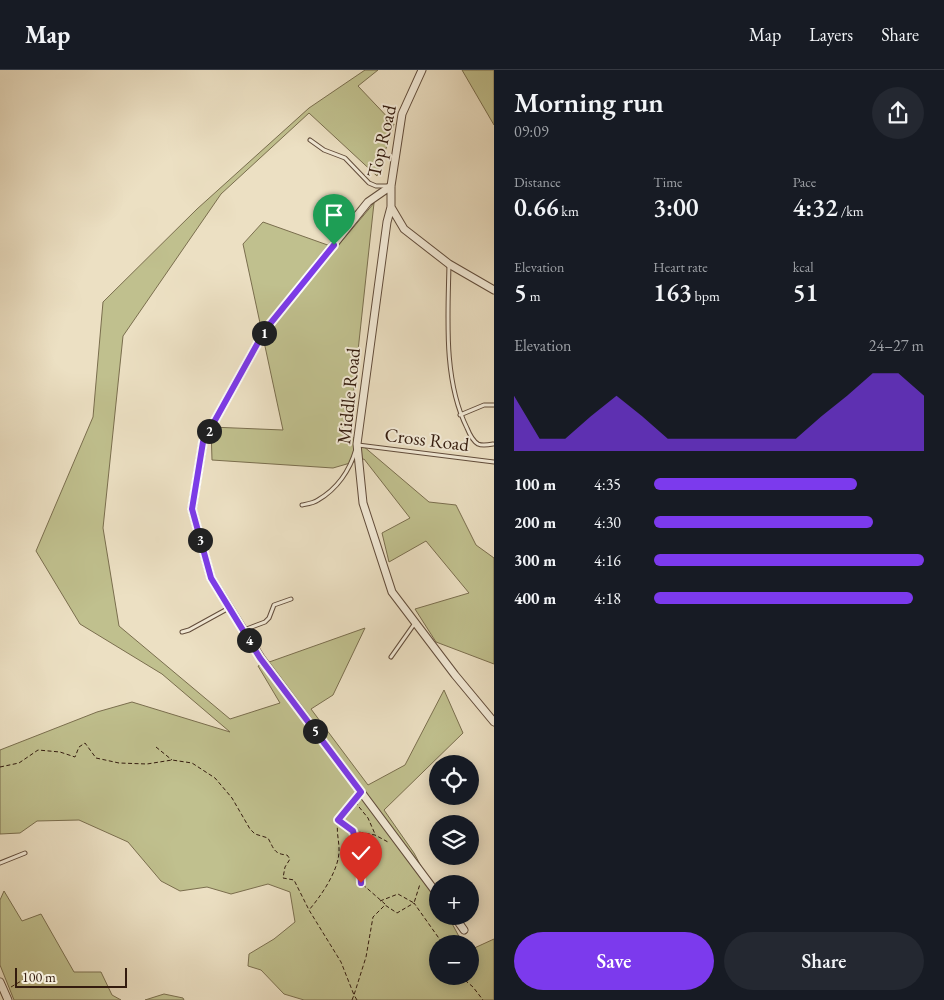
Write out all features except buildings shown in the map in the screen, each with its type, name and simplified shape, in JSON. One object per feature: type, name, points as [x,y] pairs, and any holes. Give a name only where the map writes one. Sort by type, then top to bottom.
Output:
[{"type":"street","name":"Top Road","points":[[422,70],[402,114],[391,186],[368,202],[265,330],[203,442],[192,509],[211,578],[260,658],[429,882]]},
{"type":"street","name":"Middle Road","points":[[391,186],[391,207],[387,222],[357,444],[363,503],[392,592],[455,675],[494,722]]},
{"type":"street","points":[[391,207],[404,229],[449,264],[494,290]]},
{"type":"street","points":[[460,925],[464,930]]},
{"type":"street","points":[[0,982],[8,1000]]},
{"type":"lane","points":[[310,140],[324,150],[345,158],[369,183],[376,186],[391,186]]},
{"type":"lane","points":[[449,264],[448,317],[450,368],[454,394],[460,415],[473,438],[478,444],[493,444]]},
{"type":"lane","points":[[460,415],[484,405],[494,405]]},
{"type":"lane","points":[[302,505],[317,501],[342,480],[354,456],[357,444]]},
{"type":"lane","name":"Cross Road","points":[[357,444],[494,462]]},
{"type":"lane","points":[[243,631],[262,625],[269,618],[274,605],[291,599]]},
{"type":"lane","points":[[182,632],[229,608]]},
{"type":"lane","points":[[391,657],[398,644],[415,622]]},
{"type":"lane","points":[[0,863],[26,853]]},
{"type":"path","points":[[0,767],[19,763],[38,750],[60,752],[75,757],[79,747],[85,743],[96,758],[119,763],[146,764],[172,760],[192,763],[215,778],[232,798],[255,834],[268,838],[276,852],[288,855],[290,859],[284,867],[283,878],[294,880],[309,910],[341,962],[356,1000]]},
{"type":"path","points":[[156,747],[172,760]]},
{"type":"path","points":[[309,910],[319,898],[336,865],[340,851],[337,832],[338,820],[361,792]]},
{"type":"path","points":[[354,801],[368,818],[375,835]]},
{"type":"path","points":[[338,820],[353,831],[375,835],[389,842]]},
{"type":"path","points":[[353,831],[360,863],[361,883],[385,905],[397,913],[414,903],[420,883]]},
{"type":"path","points":[[380,901],[398,894],[414,903],[437,935]]},
{"type":"path","points":[[352,1000],[366,957],[373,917],[385,905]]},
{"type":"path","points":[[4,991],[33,974]]},
{"type":"path","points":[[471,985],[483,1000]]},
{"type":"green space","points":[[365,70],[378,70],[358,86],[394,124],[377,176],[309,113],[221,194],[123,336],[103,528],[119,626],[230,719],[280,703],[258,666],[365,628],[333,695],[311,709],[368,785],[405,765],[444,690],[463,733],[440,755],[429,755],[429,766],[384,810],[414,853],[429,881],[429,925],[453,925],[458,935],[429,935],[429,985],[479,985],[479,946],[494,939],[494,1000],[304,1000],[284,994],[261,970],[248,966],[249,954],[274,939],[295,922],[290,892],[268,884],[231,894],[207,887],[180,891],[161,881],[128,842],[79,820],[37,821],[20,833],[0,834],[0,750],[97,712],[132,702],[230,732],[162,674],[80,624],[36,551],[93,417],[103,302],[197,209],[309,108]]},
{"type":"green space","points":[[462,70],[494,70],[494,125]]},
{"type":"green space","points":[[374,203],[349,434],[429,502],[456,505],[476,545],[494,558],[494,664],[436,642],[415,609],[469,593],[426,541],[389,562],[382,533],[410,518],[364,459],[333,468],[212,460],[211,427],[283,430],[243,244],[263,222],[336,248]]},
{"type":"green space","points":[[4,891],[22,921],[41,914],[74,972],[101,972],[112,995],[121,1000],[14,1000],[0,965],[0,900]]},
{"type":"green space","points":[[164,994],[183,998],[184,1000],[145,1000]]},
{"type":"route","points":[[334,245],[265,330],[203,442],[192,509],[211,578],[260,658],[361,792],[338,820],[353,831],[360,863],[361,883]]}]
